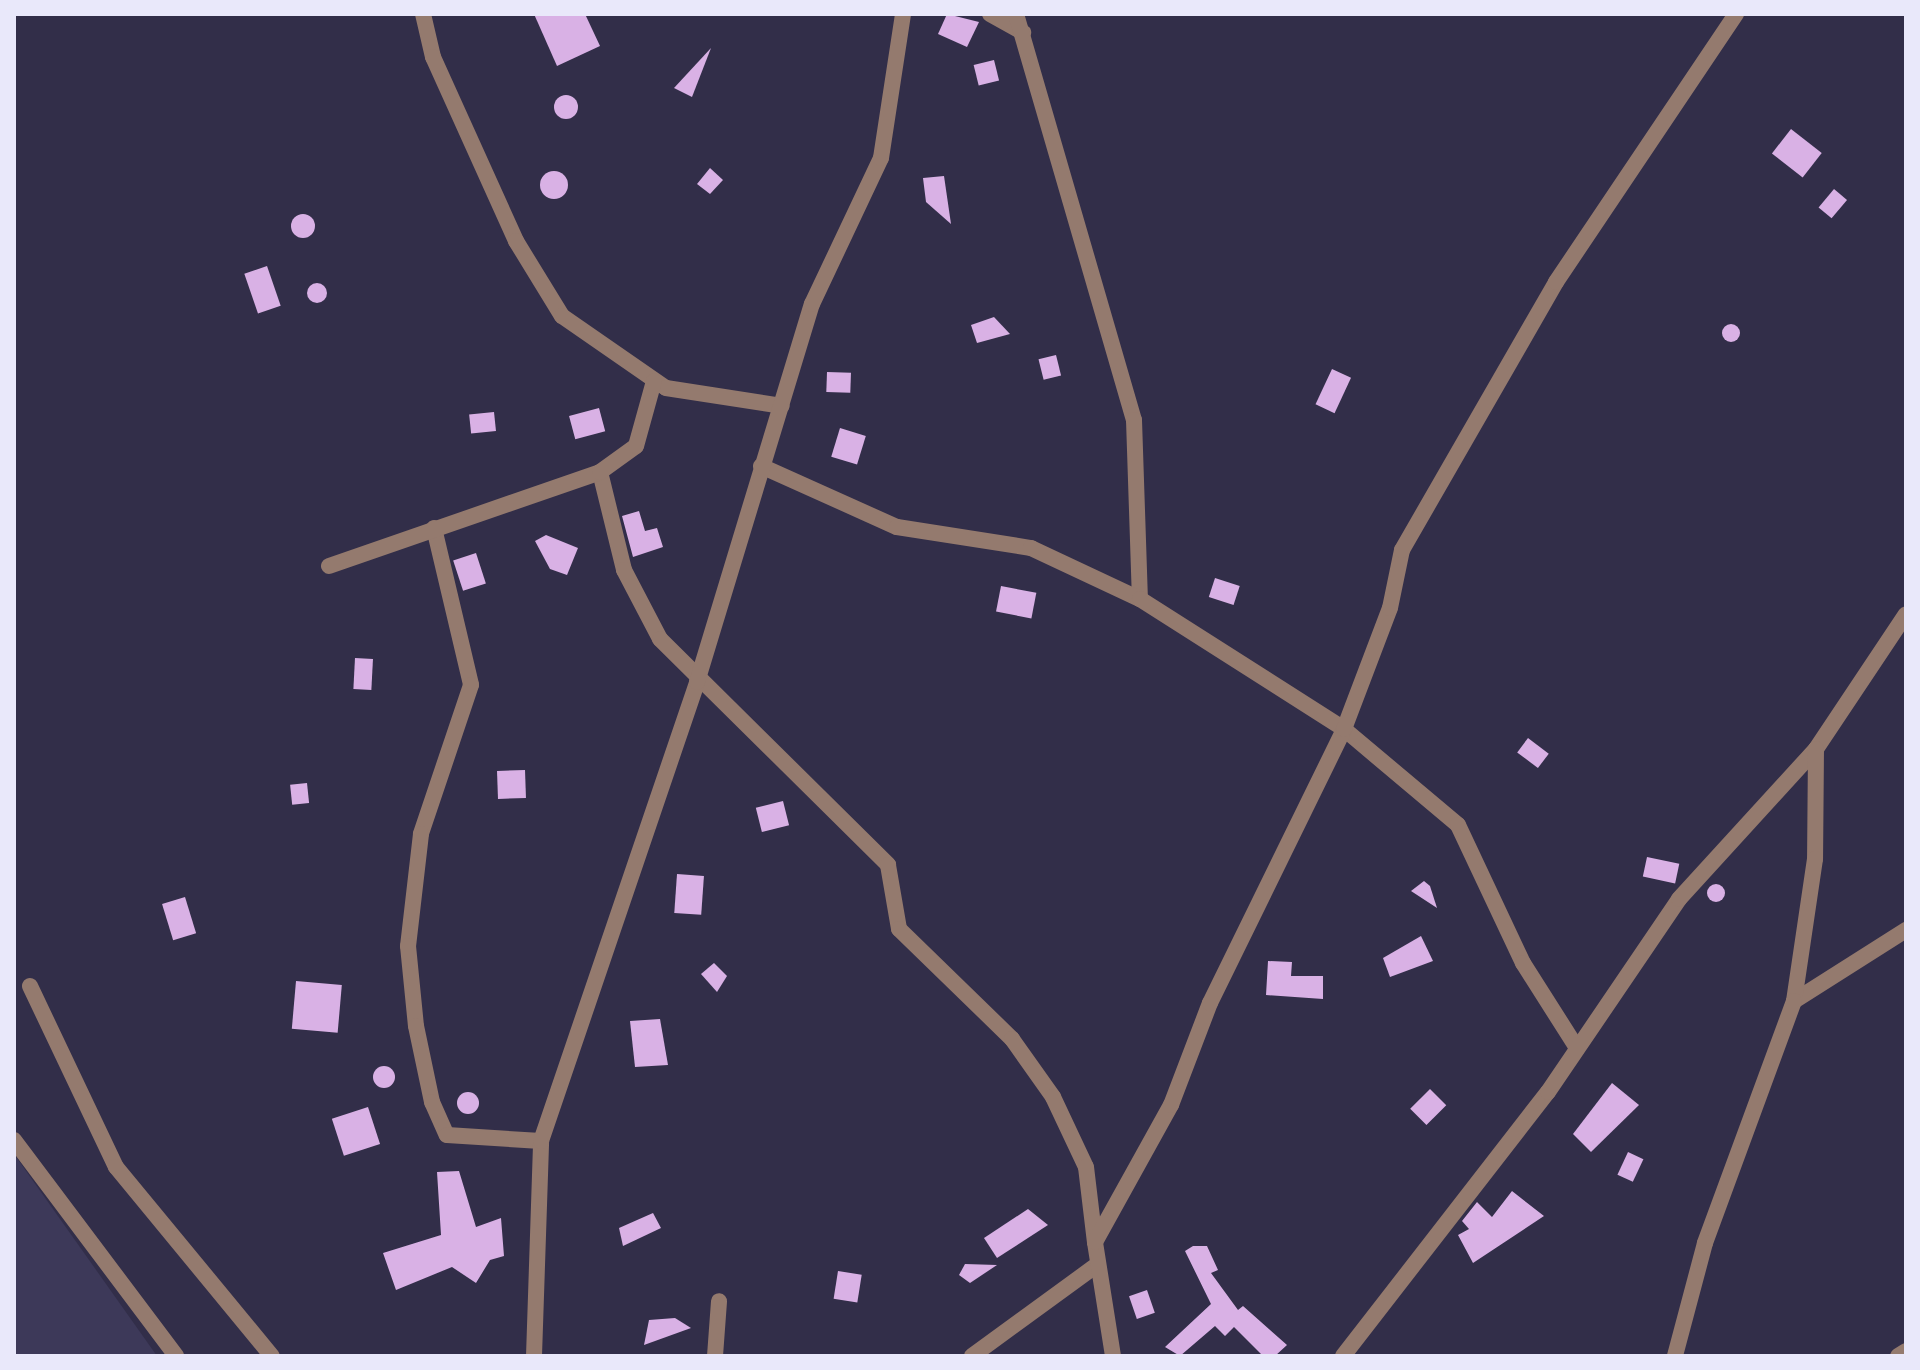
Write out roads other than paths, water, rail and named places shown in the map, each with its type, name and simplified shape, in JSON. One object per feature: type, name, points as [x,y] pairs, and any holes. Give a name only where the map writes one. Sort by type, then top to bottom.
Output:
[{"type":"street","points":[[423,14],[433,57],[540,291],[562,316],[654,381],[782,406]]},
{"type":"street","points":[[534,1356],[541,1141],[697,682],[821,279],[881,158],[903,14]]},
{"type":"street","points":[[990,14],[1023,32]]},
{"type":"street","points":[[1016,14],[1134,420],[1140,599]]},
{"type":"street","points":[[1095,1242],[1171,1105],[1210,1003],[1344,729],[1390,608],[1402,550],[1556,282],[1736,14]]},
{"type":"street","points":[[329,566],[600,472],[636,446],[654,381]]},
{"type":"street","points":[[761,466],[897,527],[1031,548],[1140,599],[1344,729],[1458,825],[1530,975],[1577,1048]]},
{"type":"street","points":[[600,472],[636,603],[697,682],[888,865],[899,929],[1012,1039],[1079,1144],[1095,1242],[1094,1267],[1113,1356]]},
{"type":"street","points":[[434,528],[471,685],[421,834],[408,946],[416,1026],[447,1135],[541,1141]]},
{"type":"street","points":[[1343,1356],[1577,1048],[1679,899],[1816,749],[1906,614]]},
{"type":"street","points":[[1675,1356],[1705,1243],[1794,1001],[1815,859],[1816,749]]},
{"type":"street","points":[[1794,1001],[1906,930]]},
{"type":"street","points":[[30,986],[116,1167],[272,1356]]},
{"type":"street","points":[[14,1140],[176,1356]]},
{"type":"street","points":[[972,1356],[1094,1267]]},
{"type":"street","points":[[715,1356],[719,1301]]},
{"type":"street","points":[[1898,1356],[1906,1351]]}]
